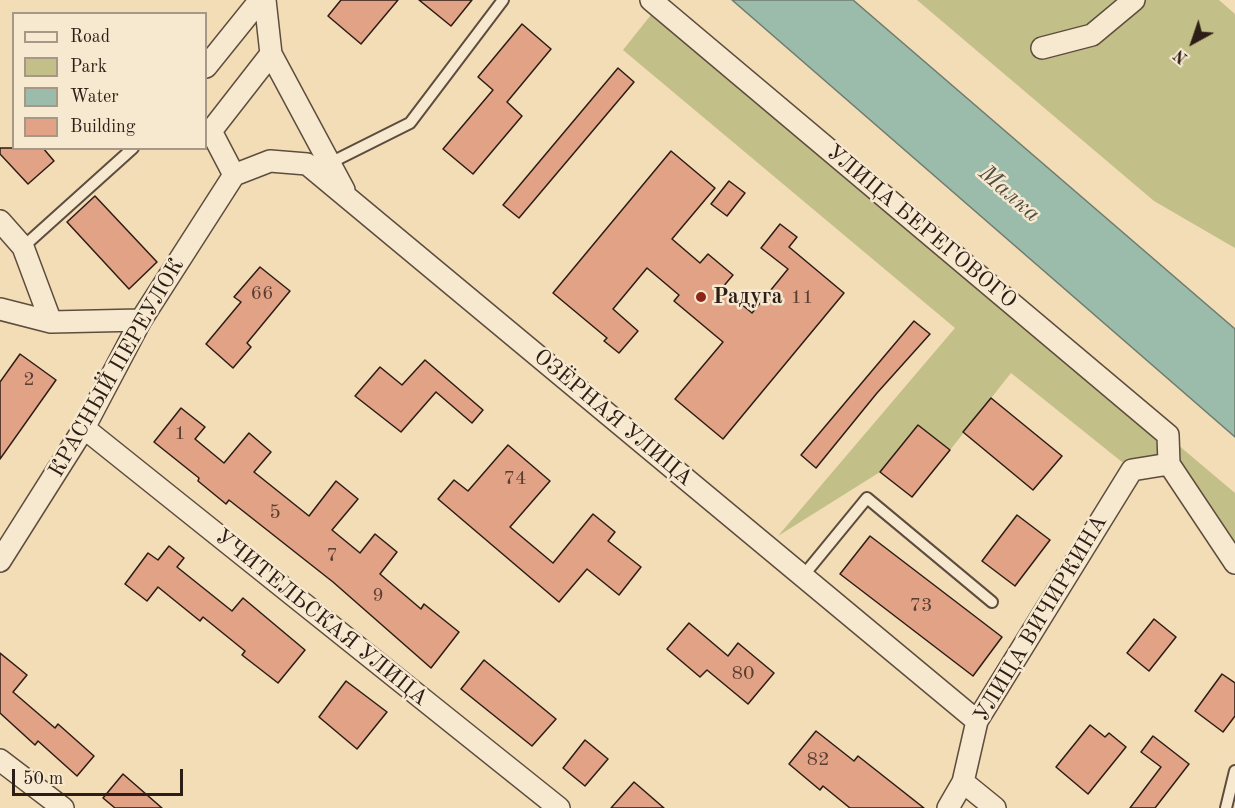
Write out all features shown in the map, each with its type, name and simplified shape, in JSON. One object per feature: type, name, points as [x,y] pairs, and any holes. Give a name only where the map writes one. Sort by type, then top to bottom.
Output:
[{"type":"street","name":"УЛИЦА БЕРЕГОВОГО","points":[[651,0],[1168,435],[1169,464]]},
{"type":"street","points":[[1042,48],[1092,35],[1134,0]]},
{"type":"street","points":[[256,4],[271,54],[351,202]]},
{"type":"street","points":[[207,66],[256,4]]},
{"type":"street","points":[[271,54],[208,122],[234,175],[270,160],[307,164]]},
{"type":"street","name":"ОЗЁРНАЯ УЛИЦА","points":[[307,164],[977,721]]},
{"type":"street","name":"КРАСНЫЙ ПЕРЕУЛОК","points":[[0,561],[84,428],[141,320],[234,175]]},
{"type":"street","points":[[0,220],[23,247],[51,322]]},
{"type":"street","points":[[0,309],[51,322],[141,320]]},
{"type":"street","name":"УЧИТЕЛЬСКАЯ УЛИЦА","points":[[84,428],[559,808]]},
{"type":"street","points":[[1169,464],[1235,563]]},
{"type":"street","name":"УЛИЦА ВИЧИРКИНА","points":[[948,808],[963,782],[977,721],[1132,470],[1169,464]]},
{"type":"street","points":[[0,759],[63,808]]},
{"type":"street","points":[[963,782],[995,808]]},
{"type":"lane","points":[[307,164],[330,165],[410,123],[503,0]]},
{"type":"lane","points":[[23,247],[131,150]]},
{"type":"lane","points":[[802,576],[867,498],[992,602]]},
{"type":"lane","points":[[1226,808],[1235,771]]},
{"type":"green space","points":[[917,0],[1219,0],[1235,14],[1235,248],[1154,201]]},
{"type":"green space","points":[[658,6],[1235,493],[1235,563],[1169,464],[1132,470],[1011,373],[950,450],[918,425],[880,472],[778,536],[955,328],[623,50]]},
{"type":"water","name":"Малка","points":[[732,0],[853,0],[1235,329],[1235,437]]},
{"type":"building","points":[[341,0],[398,0],[361,44],[328,16]]},
{"type":"building","points":[[419,0],[472,0],[451,26]]},
{"type":"building","points":[[522,24],[551,49],[507,102],[522,116],[473,174],[443,149],[493,90],[478,77]]},
{"type":"building","points":[[618,68],[634,82],[519,218],[503,205]]},
{"type":"building","points":[[0,148],[45,150],[54,161],[28,184],[0,154]]},
{"type":"building","points":[[671,151],[715,188],[672,239],[700,263],[708,254],[733,275],[722,288],[752,313],[788,269],[761,248],[780,224],[797,237],[789,247],[844,293],[723,439],[675,399],[723,342],[674,301],[679,295],[647,268],[613,309],[638,331],[619,353],[604,341],[607,338],[553,293]]},
{"type":"building","points":[[729,181],[745,193],[727,216],[711,204]]},
{"type":"building","points":[[95,196],[157,262],[129,289],[67,222]]},
{"type":"building","points":[[260,267],[290,291],[247,343],[251,347],[233,368],[206,344],[241,302],[234,297]]},
{"type":"building","points":[[914,321],[930,334],[877,393],[816,468],[801,455]]},
{"type":"building","points":[[20,354],[56,380],[0,459],[0,382]]},
{"type":"building","points":[[425,360],[483,410],[472,423],[436,392],[401,432],[355,396],[380,367],[402,385]]},
{"type":"building","points":[[991,398],[1062,456],[1033,490],[963,432]]},
{"type":"building","points":[[181,408],[205,427],[195,439],[224,463],[249,433],[271,452],[254,472],[309,516],[336,481],[358,499],[332,530],[360,553],[375,534],[397,552],[380,574],[421,609],[424,604],[459,632],[431,668],[333,582],[229,500],[226,504],[198,481],[199,478],[154,442]]},
{"type":"building","points":[[918,425],[950,450],[912,497],[880,472]]},
{"type":"building","points":[[508,445],[550,481],[510,527],[553,563],[593,514],[615,532],[608,541],[641,567],[619,595],[587,569],[559,602],[438,499],[454,480],[468,491]]},
{"type":"building","points":[[1017,515],[1050,540],[1015,586],[982,561]]},
{"type":"building","points":[[870,536],[1002,637],[973,676],[840,574]]},
{"type":"building","points":[[169,546],[184,558],[177,567],[232,611],[243,598],[305,650],[278,683],[242,655],[245,651],[203,617],[200,621],[158,587],[147,601],[125,584],[148,553],[158,560]]},
{"type":"building","points":[[1154,619],[1176,637],[1149,671],[1127,653]]},
{"type":"building","points":[[689,623],[728,656],[738,643],[774,673],[748,704],[707,670],[700,677],[667,649]]},
{"type":"building","points":[[0,653],[27,675],[13,692],[55,728],[58,724],[94,756],[77,776],[38,741],[35,745],[0,713]]},
{"type":"building","points":[[484,660],[556,719],[532,746],[461,689]]},
{"type":"building","points":[[1222,674],[1235,683],[1235,716],[1223,732],[1195,711]]},
{"type":"building","points":[[346,681],[387,712],[357,749],[319,717]]},
{"type":"building","points":[[1090,725],[1105,737],[1109,733],[1126,747],[1088,794],[1056,767]]},
{"type":"building","points":[[816,731],[854,761],[858,756],[924,808],[850,808],[823,786],[820,790],[789,764]]},
{"type":"building","points":[[1153,736],[1189,764],[1155,808],[1130,808],[1161,767],[1141,752]]},
{"type":"building","points":[[585,740],[608,759],[585,786],[563,768]]},
{"type":"building","points":[[123,774],[162,808],[115,808],[103,798]]},
{"type":"building","points":[[634,782],[664,808],[611,808]]},
{"type":"place","name":"Радуга","points":[[701,297]]}]
